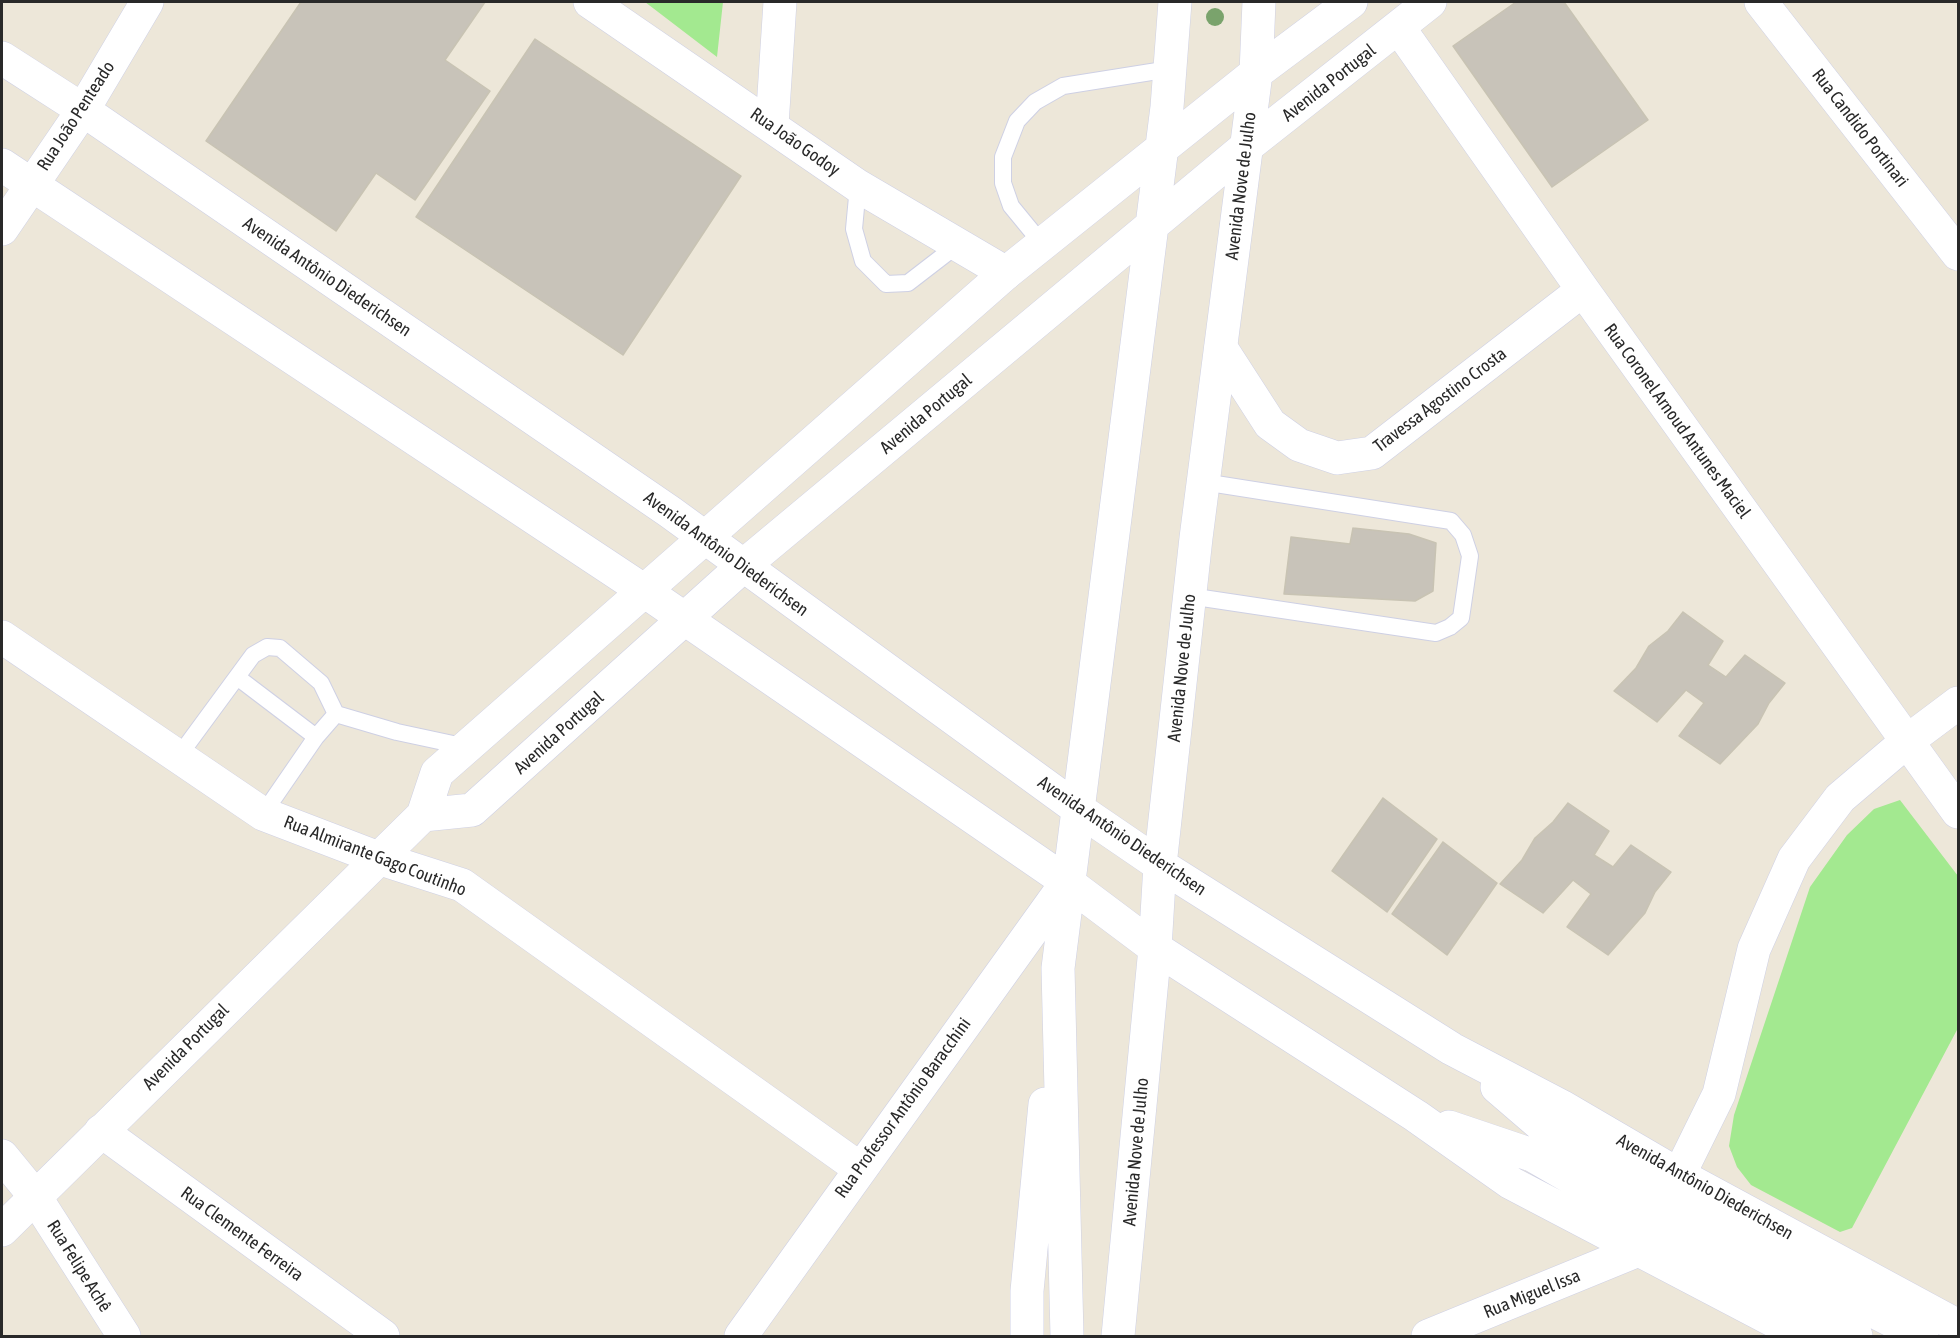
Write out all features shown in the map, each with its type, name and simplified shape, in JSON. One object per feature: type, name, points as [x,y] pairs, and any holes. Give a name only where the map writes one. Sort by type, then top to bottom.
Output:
[{"type":"main road","name":"Rua João Penteado","points":[[2,229],[83,110],[147,2]]},
{"type":"main road","name":"Rua João Godoy","points":[[590,2],[858,186],[956,246],[1006,273]]},
{"type":"main road","points":[[772,125],[780,2]]},
{"type":"main road","points":[[1027,1336],[1027,1291],[1067,882],[1162,148],[1175,2]]},
{"type":"main road","name":"Avenida Nove de Julho","points":[[1119,1334],[1155,948],[1160,865],[1189,596],[1256,73],[1259,2]]},
{"type":"main road","name":"Avenida Portugal","points":[[2,1230],[34,1195],[423,815],[437,773],[1006,273],[1256,73],[1352,2]]},
{"type":"main road","name":"Avenida Portugal","points":[[423,815],[472,810],[743,566],[1152,224],[1430,2]]},
{"type":"main road","name":"Rua Candido Portinari","points":[[1761,2],[1959,254]]},
{"type":"main road","name":"Rua Coronel Arnoud Antunes Maciel","points":[[1399,28],[1583,290],[1906,742],[1959,812]]},
{"type":"main road","name":"Avenida Antônio Diederichsen","points":[[2,58],[83,110],[705,537],[1078,809],[1160,865],[1452,1049],[1561,1106],[1678,1175],[1959,1326]]},
{"type":"main road","points":[[2,165],[643,590],[1067,882],[1155,948],[1416,1116],[1511,1183],[1636,1251],[1803,1336]]},
{"type":"main road","name":"Travessa Agostino Crosta","points":[[1221,348],[1270,424],[1299,445],[1337,458],[1372,453],[1583,290]]},
{"type":"main road","name":"Rua Almirante Gago Coutinho","points":[[2,637],[263,814],[378,858],[462,885],[860,1168]]},
{"type":"main road","points":[[1678,1175],[1719,1094],[1754,950],[1794,859],[1840,798],[1906,742],[1959,703]]},
{"type":"main road","name":"Rua Professor Antônio Baracchini","points":[[741,1336],[1067,882]]},
{"type":"main road","points":[[1058,968],[1067,1336]]},
{"type":"main road","name":"Avenida Antônio Diederichsen","points":[[1452,1049],[1547,1130],[1787,1267],[1922,1336]]},
{"type":"main road","points":[[1416,1116],[1532,1155],[1777,1296],[1856,1336]]},
{"type":"main road","name":"Rua Clemente Ferreira","points":[[101,1131],[383,1336]]},
{"type":"main road","points":[[2,1156],[34,1195]]},
{"type":"main road","name":"Rua Felipe Achê","points":[[34,1195],[124,1336]]},
{"type":"main road","name":"Rua Miguel Issa","points":[[1428,1336],[1636,1251]]},
{"type":"lane","points":[[1043,244],[1011,206],[1003,183],[1004,157],[1017,121],[1035,102],[1063,86],[1170,69]]},
{"type":"lane","points":[[858,186],[854,229],[863,261],[886,284],[908,283],[956,246]]},
{"type":"lane","points":[[1189,596],[1436,633],[1450,627],[1461,618],[1470,556],[1464,535],[1451,521],[1203,482]]},
{"type":"lane","points":[[178,757],[253,655],[267,647],[280,648],[321,683],[336,714],[397,732],[467,747]]},
{"type":"lane","points":[[237,677],[316,737]]},
{"type":"lane","points":[[263,814],[316,737],[336,714]]},
{"type":"green space","points":[[645,2],[723,2],[717,57]]},
{"type":"green space","points":[[1900,800],[1958,876],[1958,1028],[1852,1228],[1840,1232],[1751,1185],[1737,1167],[1729,1146],[1734,1115],[1810,887],[1847,835],[1874,809]]},
{"type":"building","points":[[301,2],[485,2],[445,60],[490,91],[415,200],[376,173],[336,231],[206,141]]},
{"type":"building","points":[[1516,2],[1564,2],[1648,120],[1552,187],[1453,46]]},
{"type":"building","points":[[535,39],[741,176],[623,355],[416,217]]},
{"type":"building","points":[[1353,528],[1409,534],[1436,543],[1433,591],[1415,601],[1284,594],[1291,537],[1350,544]]},
{"type":"building","points":[[1683,612],[1723,641],[1708,665],[1726,677],[1745,655],[1785,683],[1769,703],[1758,724],[1720,764],[1679,736],[1704,703],[1686,690],[1657,722],[1614,691],[1636,668],[1649,646],[1668,631]]},
{"type":"building","points":[[1383,798],[1437,839],[1387,912],[1332,871]]},
{"type":"building","points":[[1568,803],[1609,831],[1594,855],[1613,867],[1631,845],[1671,872],[1655,892],[1645,913],[1608,955],[1567,927],[1591,894],[1573,880],[1543,913],[1500,884],[1522,860],[1535,838],[1553,822]]},
{"type":"building","points":[[1443,842],[1497,883],[1447,955],[1392,914]]}]
